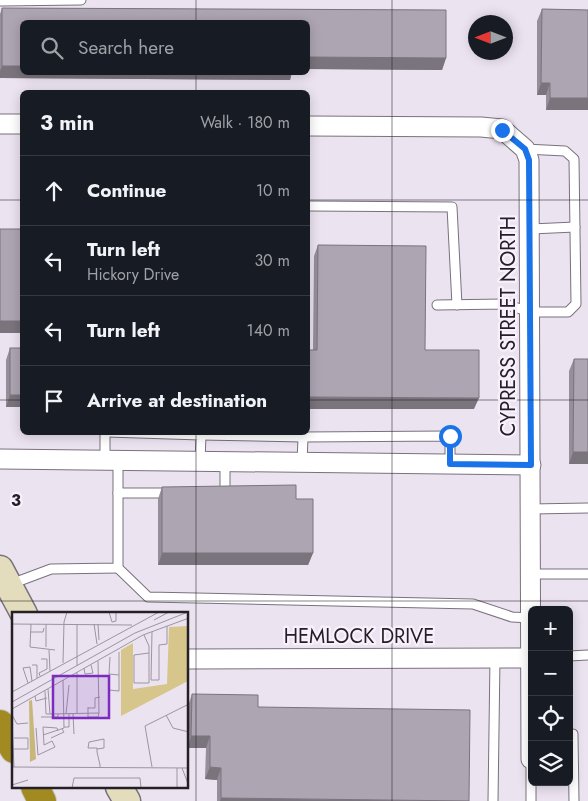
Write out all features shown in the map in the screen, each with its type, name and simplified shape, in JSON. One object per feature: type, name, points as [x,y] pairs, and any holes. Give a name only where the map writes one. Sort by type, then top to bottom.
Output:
[{"type":"highway","points":[[0,724],[12,745]]},
{"type":"highway","points":[[36,788],[42,801]]},
{"type":"main road","points":[[3,578],[23,612]]},
{"type":"main road","points":[[120,788],[127,801]]},
{"type":"street","points":[[0,124],[20,124]]},
{"type":"street","points":[[310,126],[481,127],[502,130],[525,149]]},
{"type":"street","name":"CYPRESS STREET NORTH","points":[[525,149],[529,160],[531,176],[531,606]]},
{"type":"street","points":[[0,459],[531,465]]},
{"type":"street","name":"HEMLOCK DRIVE","points":[[189,659],[528,658]]},
{"type":"lane","points":[[0,1],[80,0]]},
{"type":"lane","points":[[437,305],[504,304],[531,312],[568,312],[576,304],[574,159],[565,151],[525,149]]},
{"type":"lane","points":[[310,206],[452,207],[456,257],[456,304]]},
{"type":"lane","points":[[531,228],[575,227]]},
{"type":"lane","points":[[107,435],[118,493],[118,568]]},
{"type":"lane","points":[[200,462],[201,435],[303,437],[450,436],[450,464]]},
{"type":"lane","points":[[302,463],[303,437]]},
{"type":"lane","points":[[206,492],[225,492],[225,462]]},
{"type":"lane","points":[[118,493],[176,492]]},
{"type":"lane","points":[[531,509],[588,508]]},
{"type":"lane","points":[[3,578],[51,569],[118,568],[148,597],[473,604],[512,617],[528,618]]},
{"type":"lane","points":[[531,574],[588,574]]},
{"type":"lane","points":[[573,656],[588,655]]},
{"type":"lane","points":[[493,801],[495,658]]},
{"type":"lane","points":[[573,734],[574,801]]},
{"type":"lane","points":[[531,786],[531,801]]},
{"type":"building","points":[[2,8],[446,10],[446,58],[310,57],[310,20],[20,20],[20,66],[2,66]]},
{"type":"building","points":[[542,9],[588,10],[588,98],[550,98],[550,83],[541,83]]},
{"type":"building","points":[[0,229],[20,229],[20,321],[0,321]]},
{"type":"building","points":[[318,245],[426,246],[425,350],[479,350],[479,398],[310,397],[310,350],[317,350]]},
{"type":"building","points":[[10,348],[20,348],[20,395],[10,395]]},
{"type":"building","points":[[574,359],[588,359],[588,452],[573,452]]},
{"type":"building","points":[[296,485],[296,499],[313,499],[313,553],[162,553],[162,487]]},
{"type":"building","points":[[192,694],[258,695],[258,707],[470,710],[469,801],[221,798],[221,768],[210,767],[210,736],[191,736]]},
{"type":"route","points":[[450,436],[450,464],[531,465],[531,176],[529,160],[525,149],[502,130]]}]
